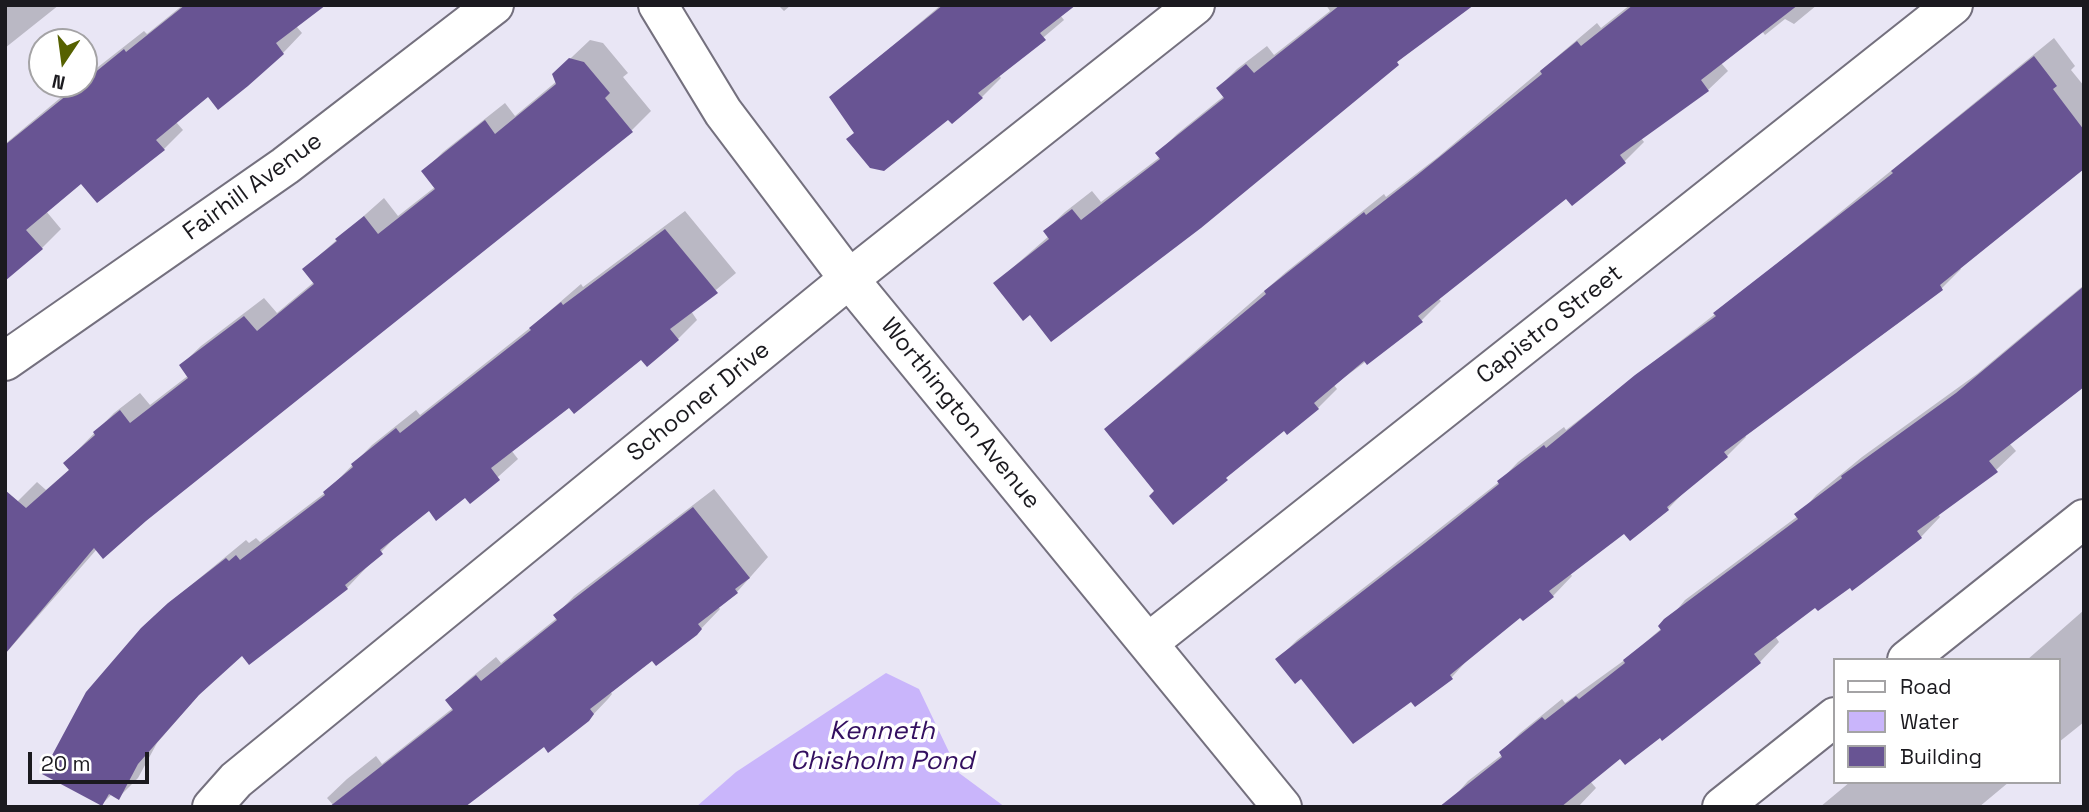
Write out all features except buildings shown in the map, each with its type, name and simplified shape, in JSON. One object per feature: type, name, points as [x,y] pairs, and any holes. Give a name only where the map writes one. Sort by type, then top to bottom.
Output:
[{"type":"street","name":"Fairhill Avenue","points":[[5,360],[285,166],[494,5]]},
{"type":"street","name":"Worthington Avenue","points":[[658,5],[723,112],[849,279],[1282,807]]},
{"type":"street","name":"Schooner Drive","points":[[212,807],[236,779],[849,279],[1195,5]]},
{"type":"street","name":"Capistro Street","points":[[1148,643],[1953,5]]},
{"type":"street","points":[[1910,658],[2084,519]]},
{"type":"street","points":[[1722,807],[1834,718]]},
{"type":"water","name":"Kenneth Chisholm Pond","points":[[886,673],[919,689],[959,773],[1005,807],[696,807],[736,772]]}]
